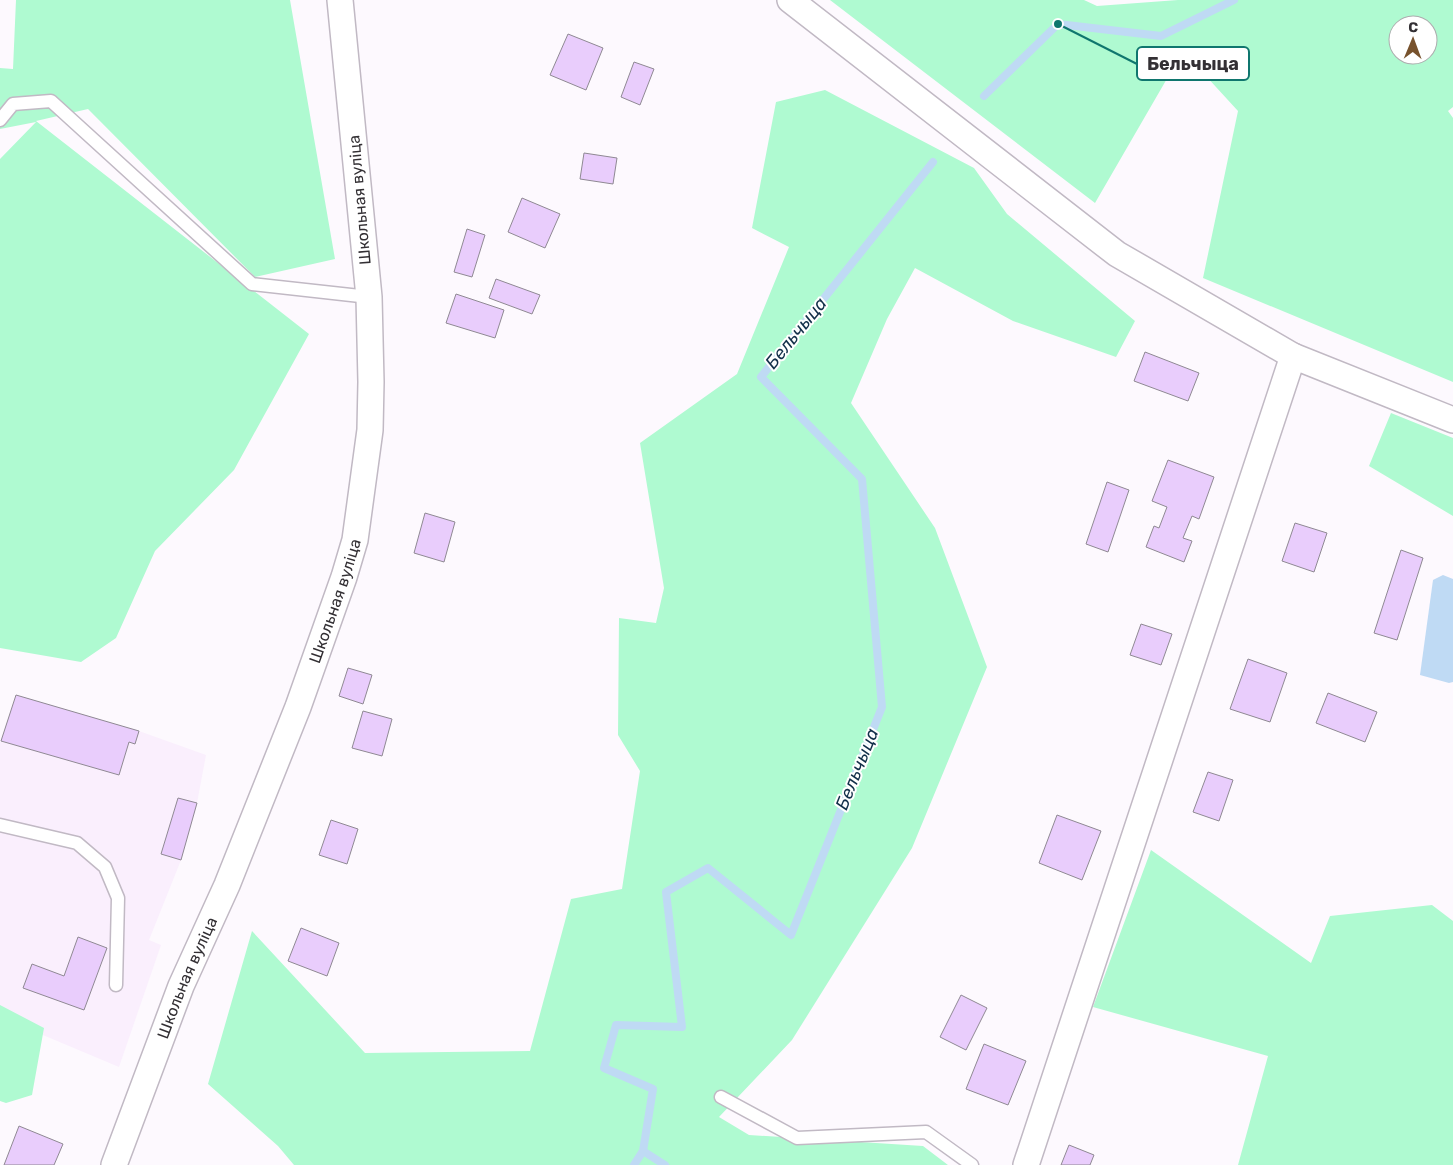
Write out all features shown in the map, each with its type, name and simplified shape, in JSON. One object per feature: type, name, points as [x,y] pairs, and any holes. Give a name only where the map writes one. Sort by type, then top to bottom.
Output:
[{"type":"street","name":"Школьная вуліца","points":[[114,1165],[181,986],[227,885],[298,707],[344,578],[355,540],[370,430],[371,382],[368,298],[340,0]]},
{"type":"street","points":[[790,0],[1117,254],[1293,356],[1453,420]]},
{"type":"street","points":[[1026,1165],[1293,356]]},
{"type":"lane","points":[[0,120],[13,104],[51,101],[252,284],[368,298]]},
{"type":"lane","points":[[0,824],[77,843],[105,867],[118,898],[116,985]]},
{"type":"lane","points":[[721,1098],[797,1138],[926,1132],[972,1165]]},
{"type":"shaded area","points":[[16,695],[139,731],[206,755],[197,803],[181,860],[149,940],[161,945],[119,1067],[0,1017],[0,742]]},
{"type":"green space","points":[[16,0],[290,0],[335,259],[255,277],[88,109],[36,121],[309,334],[234,470],[155,551],[116,638],[81,662],[0,648],[0,159],[36,122],[0,129],[0,68],[13,69]]},
{"type":"green space","points":[[830,0],[1084,0],[1097,6],[1178,0],[1453,0],[1453,107],[1448,111],[1453,118],[1453,382],[1203,278],[1238,111],[1183,51],[1095,203]]},
{"type":"green space","points":[[825,90],[974,168],[1007,214],[1135,321],[1116,357],[1013,321],[915,268],[887,319],[851,403],[935,528],[987,667],[912,848],[792,1040],[719,1117],[749,1135],[923,1146],[948,1165],[294,1165],[278,1146],[208,1084],[252,931],[365,1053],[530,1051],[571,899],[622,889],[640,771],[618,735],[619,618],[656,623],[664,588],[640,443],[737,374],[789,247],[752,228],[776,102]]},
{"type":"green space","points":[[1391,413],[1453,438],[1453,516],[1369,466]]},
{"type":"green space","points":[[1151,850],[1311,963],[1330,916],[1432,905],[1453,921],[1453,1165],[1238,1165],[1268,1056],[1093,1007]]},
{"type":"green space","points":[[0,1005],[44,1028],[32,1095],[6,1103],[0,1101]]},
{"type":"water","points":[[1443,575],[1453,579],[1453,682],[1449,683],[1420,675],[1433,580]]},
{"type":"building","points":[[568,34],[603,48],[586,90],[550,75]]},
{"type":"building","points":[[634,62],[654,69],[640,105],[621,97]]},
{"type":"building","points":[[584,153],[617,158],[613,184],[580,179]]},
{"type":"building","points":[[522,198],[560,214],[545,248],[508,232]]},
{"type":"building","points":[[467,229],[485,235],[472,277],[454,272]]},
{"type":"building","points":[[496,279],[540,295],[532,314],[489,298]]},
{"type":"building","points":[[456,294],[504,310],[495,338],[446,323]]},
{"type":"building","points":[[1145,352],[1199,373],[1188,401],[1134,381]]},
{"type":"building","points":[[1168,460],[1214,477],[1199,519],[1192,516],[1183,538],[1192,541],[1184,562],[1146,547],[1154,526],[1159,528],[1167,507],[1152,501]]},
{"type":"building","points":[[1107,482],[1129,490],[1108,552],[1086,544]]},
{"type":"building","points":[[425,513],[455,522],[444,562],[414,553]]},
{"type":"building","points":[[1295,523],[1327,533],[1314,572],[1282,561]]},
{"type":"building","points":[[1401,550],[1423,558],[1397,640],[1374,633]]},
{"type":"building","points":[[1141,624],[1172,634],[1161,665],[1130,655]]},
{"type":"building","points":[[1248,659],[1287,673],[1270,722],[1230,709]]},
{"type":"building","points":[[348,668],[372,675],[363,704],[339,696]]},
{"type":"building","points":[[1328,693],[1377,712],[1365,742],[1316,723]]},
{"type":"building","points":[[16,695],[139,731],[135,744],[129,742],[119,775],[1,741]]},
{"type":"building","points":[[363,711],[392,719],[382,756],[352,748]]},
{"type":"building","points":[[1208,772],[1233,780],[1219,821],[1193,812]]},
{"type":"building","points":[[178,798],[197,803],[181,860],[161,854]]},
{"type":"building","points":[[1057,815],[1101,831],[1082,880],[1039,863]]},
{"type":"building","points":[[331,820],[358,829],[347,864],[319,855]]},
{"type":"building","points":[[301,928],[339,943],[327,976],[288,961]]},
{"type":"building","points":[[78,937],[107,948],[84,1010],[23,988],[32,964],[64,976]]},
{"type":"building","points":[[961,995],[987,1008],[966,1050],[940,1037]]},
{"type":"building","points":[[984,1044],[1026,1061],[1008,1105],[966,1089]]},
{"type":"building","points":[[19,1126],[63,1144],[54,1165],[4,1165]]},
{"type":"building","points":[[1069,1145],[1094,1155],[1090,1165],[1061,1165]]},
{"type":"waterway","name":"Бельчыца","points":[[984,96],[1058,24],[1161,36],[1234,0]]},
{"type":"waterway","name":"Бельчыца","points":[[634,1165],[643,1151],[653,1089],[604,1068],[616,1025],[682,1027],[666,892],[708,868],[791,935],[882,707],[862,479],[761,377],[933,162]]},
{"type":"waterway","points":[[643,1151],[665,1165]]},
{"type":"place","name":"Бельчыца","points":[[1058,24]]}]
